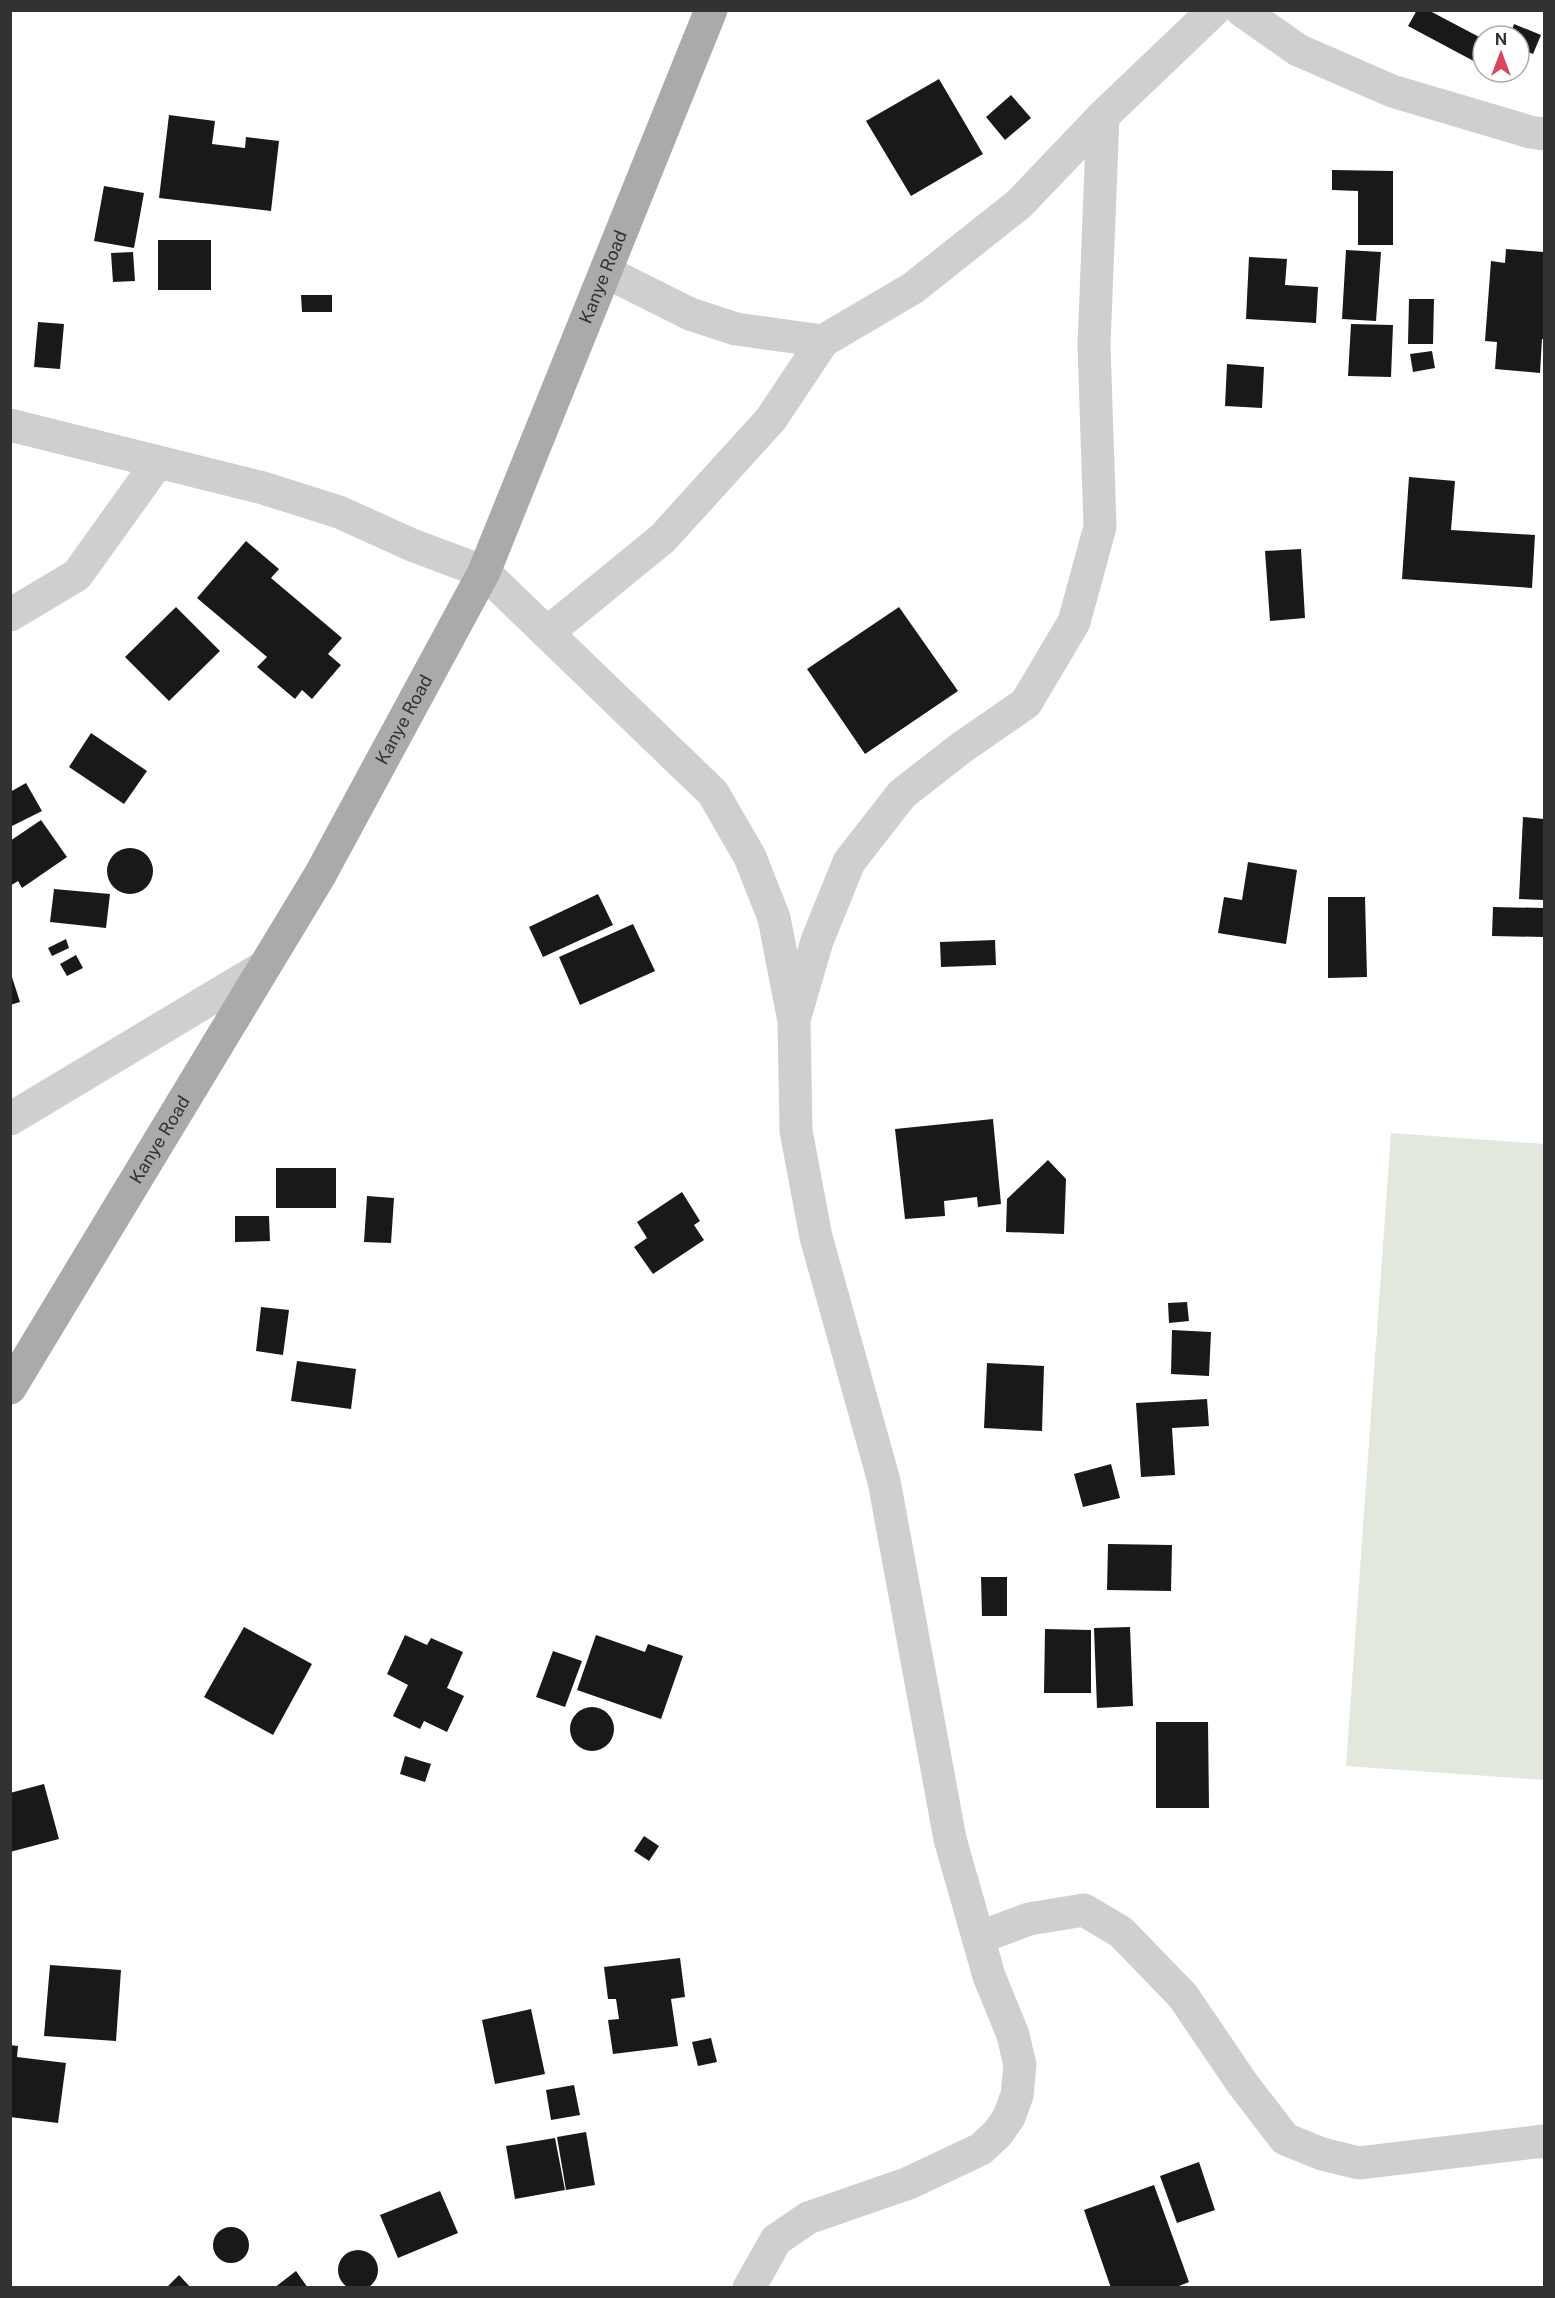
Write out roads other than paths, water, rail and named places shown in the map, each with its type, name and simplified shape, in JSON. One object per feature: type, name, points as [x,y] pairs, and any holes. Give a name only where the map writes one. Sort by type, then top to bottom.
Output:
[{"type":"main road","name":"Kanye Road","points":[[10,1388],[320,875],[484,572],[711,10]]},
{"type":"street","points":[[547,633],[663,538],[771,419],[823,341],[913,288],[1019,204],[1103,116],[1214,10]]},
{"type":"street","points":[[1241,10],[1298,50],[1392,91],[1545,134]]},
{"type":"street","points":[[794,1020],[817,941],[849,862],[902,794],[961,748],[1026,703],[1074,622],[1100,527],[1094,345],[1103,116]]},
{"type":"street","points":[[606,272],[690,314],[736,329],[823,341]]},
{"type":"street","points":[[10,425],[263,488],[339,512],[412,545],[484,572],[714,793],[750,857],[774,918],[794,1020],[796,1131],[816,1237],[884,1481],[937,1782],[989,1976],[1013,2035],[1020,2065],[1017,2095],[1009,2117],[998,2133],[981,2149],[909,2183],[808,2218],[776,2240],[749,2288]]},
{"type":"street","points":[[10,615],[77,575],[158,462]]},
{"type":"street","points":[[10,1119],[265,966]]},
{"type":"street","points":[[978,1938],[1029,1919],[1084,1910],[1121,1932],[1183,1996],[1242,2083],[1285,2139],[1322,2154],[1359,2163],[1545,2140]]}]
